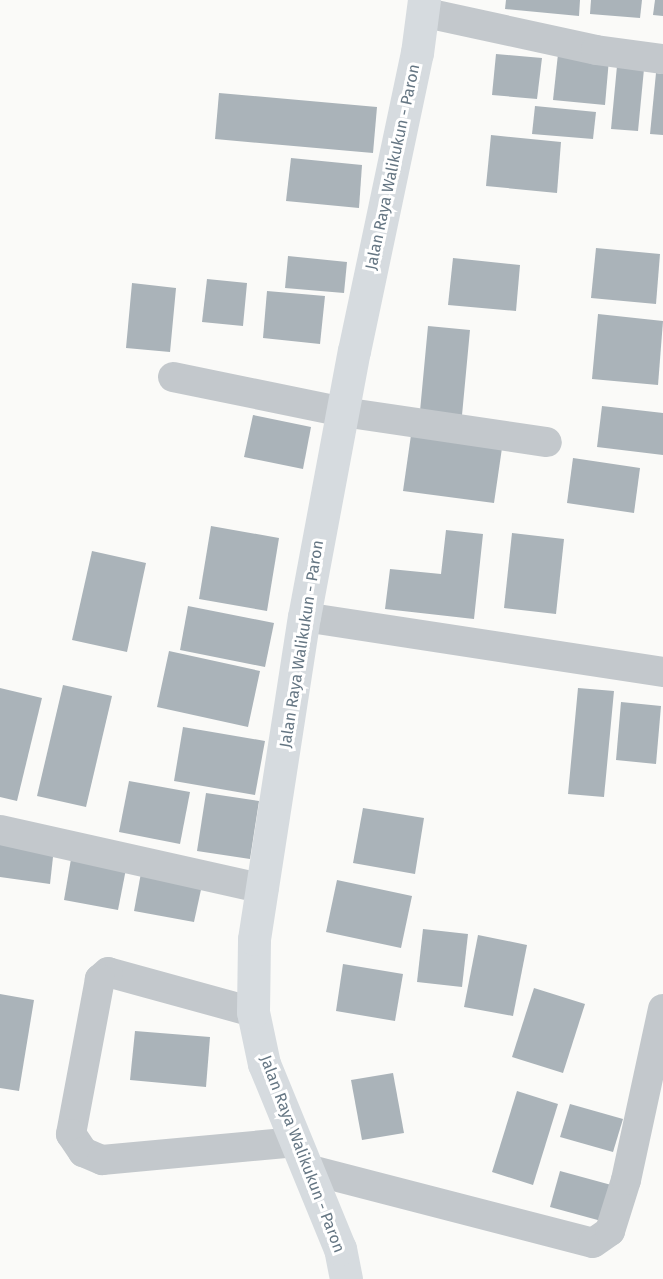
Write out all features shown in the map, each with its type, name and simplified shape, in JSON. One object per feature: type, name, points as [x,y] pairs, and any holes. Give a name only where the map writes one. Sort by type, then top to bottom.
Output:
[{"type":"main road","name":"Jalan Raya Walikukun - Paron","points":[[346,1279],[340,1249],[264,1064],[253,1012],[254,939],[304,617],[343,412],[417,53],[423,6]]},
{"type":"street","points":[[423,6],[596,50],[663,59]]},
{"type":"street","points":[[173,377],[343,412],[547,442]]},
{"type":"street","points":[[304,617],[663,672]]},
{"type":"street","points":[[0,830],[263,889]]},
{"type":"street","points":[[253,1012],[108,972],[100,979],[71,1134],[83,1152],[102,1160],[302,1156],[593,1243],[610,1232],[626,1180],[663,1009]]},
{"type":"building","points":[[506,0],[580,0],[579,16],[505,9]]},
{"type":"building","points":[[591,0],[642,0],[640,18],[590,14]]},
{"type":"building","points":[[655,0],[663,0],[663,16],[653,15]]},
{"type":"building","points":[[496,54],[542,58],[537,99],[492,95]]},
{"type":"building","points":[[558,54],[609,59],[605,105],[553,100]]},
{"type":"building","points":[[617,66],[644,69],[638,131],[611,129]]},
{"type":"building","points":[[656,73],[663,74],[663,135],[650,134]]},
{"type":"building","points":[[219,93],[377,107],[373,153],[215,139]]},
{"type":"building","points":[[535,106],[596,112],[593,139],[532,134]]},
{"type":"building","points":[[491,135],[561,142],[557,193],[486,186]]},
{"type":"building","points":[[291,158],[362,165],[359,208],[286,201]]},
{"type":"building","points":[[596,248],[660,254],[656,304],[591,298]]},
{"type":"building","points":[[288,256],[347,262],[344,293],[285,288]]},
{"type":"building","points":[[453,258],[520,265],[516,311],[448,305]]},
{"type":"building","points":[[207,279],[247,283],[243,326],[202,322]]},
{"type":"building","points":[[132,283],[176,288],[170,352],[126,348]]},
{"type":"building","points":[[267,291],[325,296],[320,344],[263,338]]},
{"type":"building","points":[[598,314],[663,321],[658,385],[592,379]]},
{"type":"building","points":[[428,326],[470,330],[462,415],[420,411]]},
{"type":"building","points":[[602,406],[663,413],[663,455],[597,447]]},
{"type":"building","points":[[253,415],[311,427],[303,469],[244,457]]},
{"type":"building","points":[[411,435],[502,448],[494,503],[403,491]]},
{"type":"building","points":[[573,458],[640,468],[634,513],[567,503]]},
{"type":"building","points":[[211,526],[279,538],[267,611],[199,599]]},
{"type":"building","points":[[446,530],[483,534],[474,619],[385,609],[390,569],[441,574]]},
{"type":"building","points":[[512,533],[564,539],[556,614],[504,608]]},
{"type":"building","points":[[92,551],[146,563],[127,652],[72,640]]},
{"type":"building","points":[[188,606],[274,623],[265,667],[180,650]]},
{"type":"building","points":[[169,651],[260,671],[248,727],[157,707]]},
{"type":"building","points":[[63,685],[112,696],[86,807],[37,796]]},
{"type":"building","points":[[0,688],[42,698],[17,801],[0,797]]},
{"type":"building","points":[[578,688],[614,691],[604,797],[568,794]]},
{"type":"building","points":[[621,702],[661,706],[656,764],[616,760]]},
{"type":"building","points":[[183,727],[265,741],[255,795],[174,781]]},
{"type":"building","points":[[129,781],[190,792],[180,844],[119,832]]},
{"type":"building","points":[[206,793],[259,801],[250,859],[197,851]]},
{"type":"building","points":[[363,808],[424,818],[415,874],[353,863]]},
{"type":"building","points":[[0,841],[54,848],[50,884],[0,877]]},
{"type":"building","points":[[71,859],[126,869],[118,910],[64,900]]},
{"type":"building","points":[[141,873],[202,885],[194,922],[134,911]]},
{"type":"building","points":[[337,880],[412,896],[401,948],[326,932]]},
{"type":"building","points":[[423,929],[468,934],[462,987],[417,982]]},
{"type":"building","points":[[478,935],[527,945],[513,1016],[464,1007]]},
{"type":"building","points":[[343,964],[403,974],[395,1021],[336,1011]]},
{"type":"building","points":[[534,988],[585,1004],[563,1073],[512,1057]]},
{"type":"building","points":[[0,994],[34,1000],[19,1091],[0,1088]]},
{"type":"building","points":[[135,1031],[210,1037],[206,1087],[130,1080]]},
{"type":"building","points":[[393,1073],[404,1133],[362,1140],[351,1080]]},
{"type":"building","points":[[517,1091],[558,1104],[533,1185],[492,1172]]},
{"type":"building","points":[[570,1104],[623,1119],[613,1152],[560,1137]]},
{"type":"building","points":[[560,1171],[615,1186],[605,1222],[550,1207]]}]
